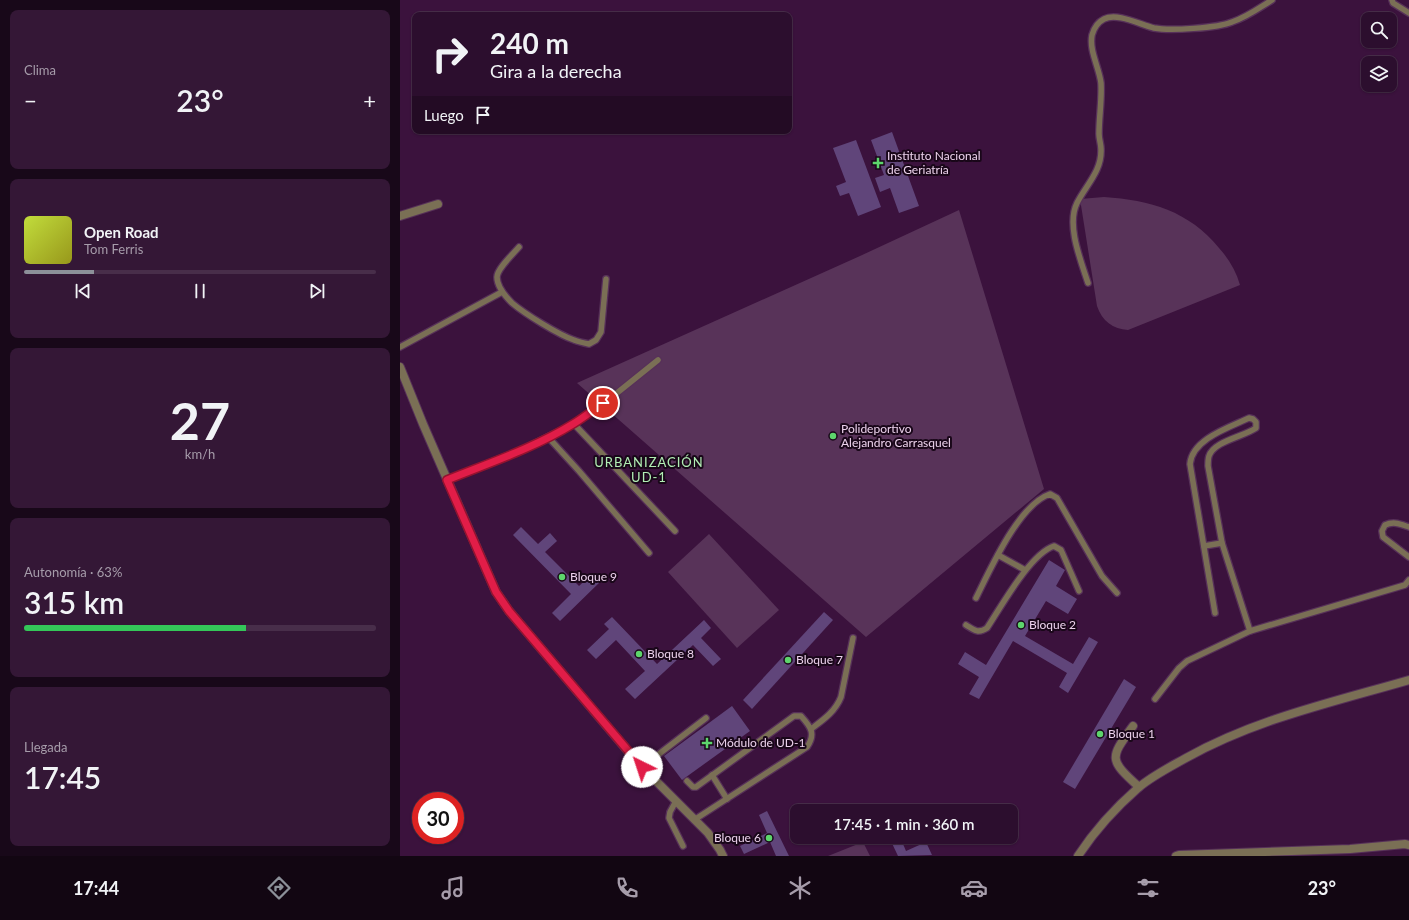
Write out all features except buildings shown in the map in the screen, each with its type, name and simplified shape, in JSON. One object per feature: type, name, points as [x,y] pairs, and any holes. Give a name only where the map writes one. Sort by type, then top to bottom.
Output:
[{"type":"street","points":[[400,216],[438,204]]},
{"type":"street","points":[[400,367],[447,480],[496,592],[504,605],[642,767],[708,833],[723,856]]},
{"type":"street","points":[[1078,856],[1093,833],[1116,808],[1139,787],[1165,769],[1210,744],[1274,718],[1409,680]]},
{"type":"street","points":[[1133,726],[1118,746],[1115,760],[1123,773],[1139,787]]},
{"type":"street","points":[[1176,856],[1226,855],[1350,849],[1405,844],[1409,845]]},
{"type":"lane","points":[[1088,283],[1075,243],[1073,214],[1076,204],[1098,169],[1101,159],[1102,149],[1099,137],[1101,84],[1092,46],[1092,35],[1095,28],[1106,18],[1116,17],[1154,28],[1201,27],[1231,23],[1243,18],[1272,0]]},
{"type":"lane","points":[[1392,0],[1409,13]]},
{"type":"lane","points":[[519,247],[498,272],[497,277],[502,292],[512,303],[551,329],[573,340],[589,344],[596,340],[601,332],[606,279]]},
{"type":"lane","points":[[400,347],[502,292]]},
{"type":"lane","points":[[447,480],[519,451],[574,424],[612,397],[658,360]]},
{"type":"lane","points":[[1215,613],[1190,459],[1206,439],[1249,418],[1256,422],[1256,428],[1212,449],[1208,457],[1208,466],[1222,543],[1250,631]]},
{"type":"lane","points":[[574,424],[675,531]]},
{"type":"lane","points":[[548,437],[649,553]]},
{"type":"lane","points":[[976,598],[1010,532],[1026,511],[1044,496],[1050,494],[1057,498],[1102,576],[1116,593]]},
{"type":"lane","points":[[1409,527],[1391,522],[1385,525],[1382,531],[1383,537],[1409,557]]},
{"type":"lane","points":[[1204,546],[1222,543]]},
{"type":"lane","points":[[966,625],[977,632],[982,632],[987,628],[1025,570],[1048,548],[1054,546],[1061,550],[1079,591]]},
{"type":"lane","points":[[998,555],[1025,570]]},
{"type":"lane","points":[[1155,699],[1186,661],[1250,631],[1405,585],[1409,580]]},
{"type":"lane","points":[[811,729],[838,705],[853,638]]},
{"type":"lane","points":[[686,781],[692,787],[696,786],[794,716],[801,716],[811,729],[813,735],[812,740],[807,747],[694,820]]},
{"type":"lane","points":[[642,767],[706,718]]},
{"type":"lane","points":[[712,775],[727,798]]},
{"type":"lane","points":[[676,801],[670,812],[669,818],[683,846]]},
{"type":"shaded area","points":[[1104,197],[1137,201],[1168,210],[1182,216],[1207,235],[1226,256],[1232,265],[1240,285],[1128,330],[1113,326],[1105,320],[1097,306],[1080,199]]},
{"type":"shaded area","name":"Polideportivo Alejandro Carrasquel","points":[[959,210],[1044,489],[866,637],[577,383]]},
{"type":"shaded area","points":[[709,534],[779,610],[737,648],[668,572]]},
{"type":"shaded area","points":[[858,844],[864,844],[870,856],[828,856]]},
{"type":"place","name":"Instituto Nacional de Geriatría","points":[[878,163]]},
{"type":"place","name":"Polideportivo Alejandro Carrasquel","points":[[833,436]]},
{"type":"place","name":"Bloque 9","points":[[562,577]]},
{"type":"place","name":"Bloque 2","points":[[1021,625]]},
{"type":"place","name":"Bloque 8","points":[[639,654]]},
{"type":"place","name":"Bloque 7","points":[[788,660]]},
{"type":"place","name":"Bloque 1","points":[[1100,734]]},
{"type":"place","name":"Módulo de UD-1","points":[[707,743]]},
{"type":"place","name":"Bloque 6","points":[[769,838]]},
{"type":"district","name":"URBANIZACIÓN UD-1","points":[[649,470]]},
{"type":"route","points":[[603,403],[574,424],[548,437],[519,451],[447,480],[496,592],[509,611],[642,767]]}]
